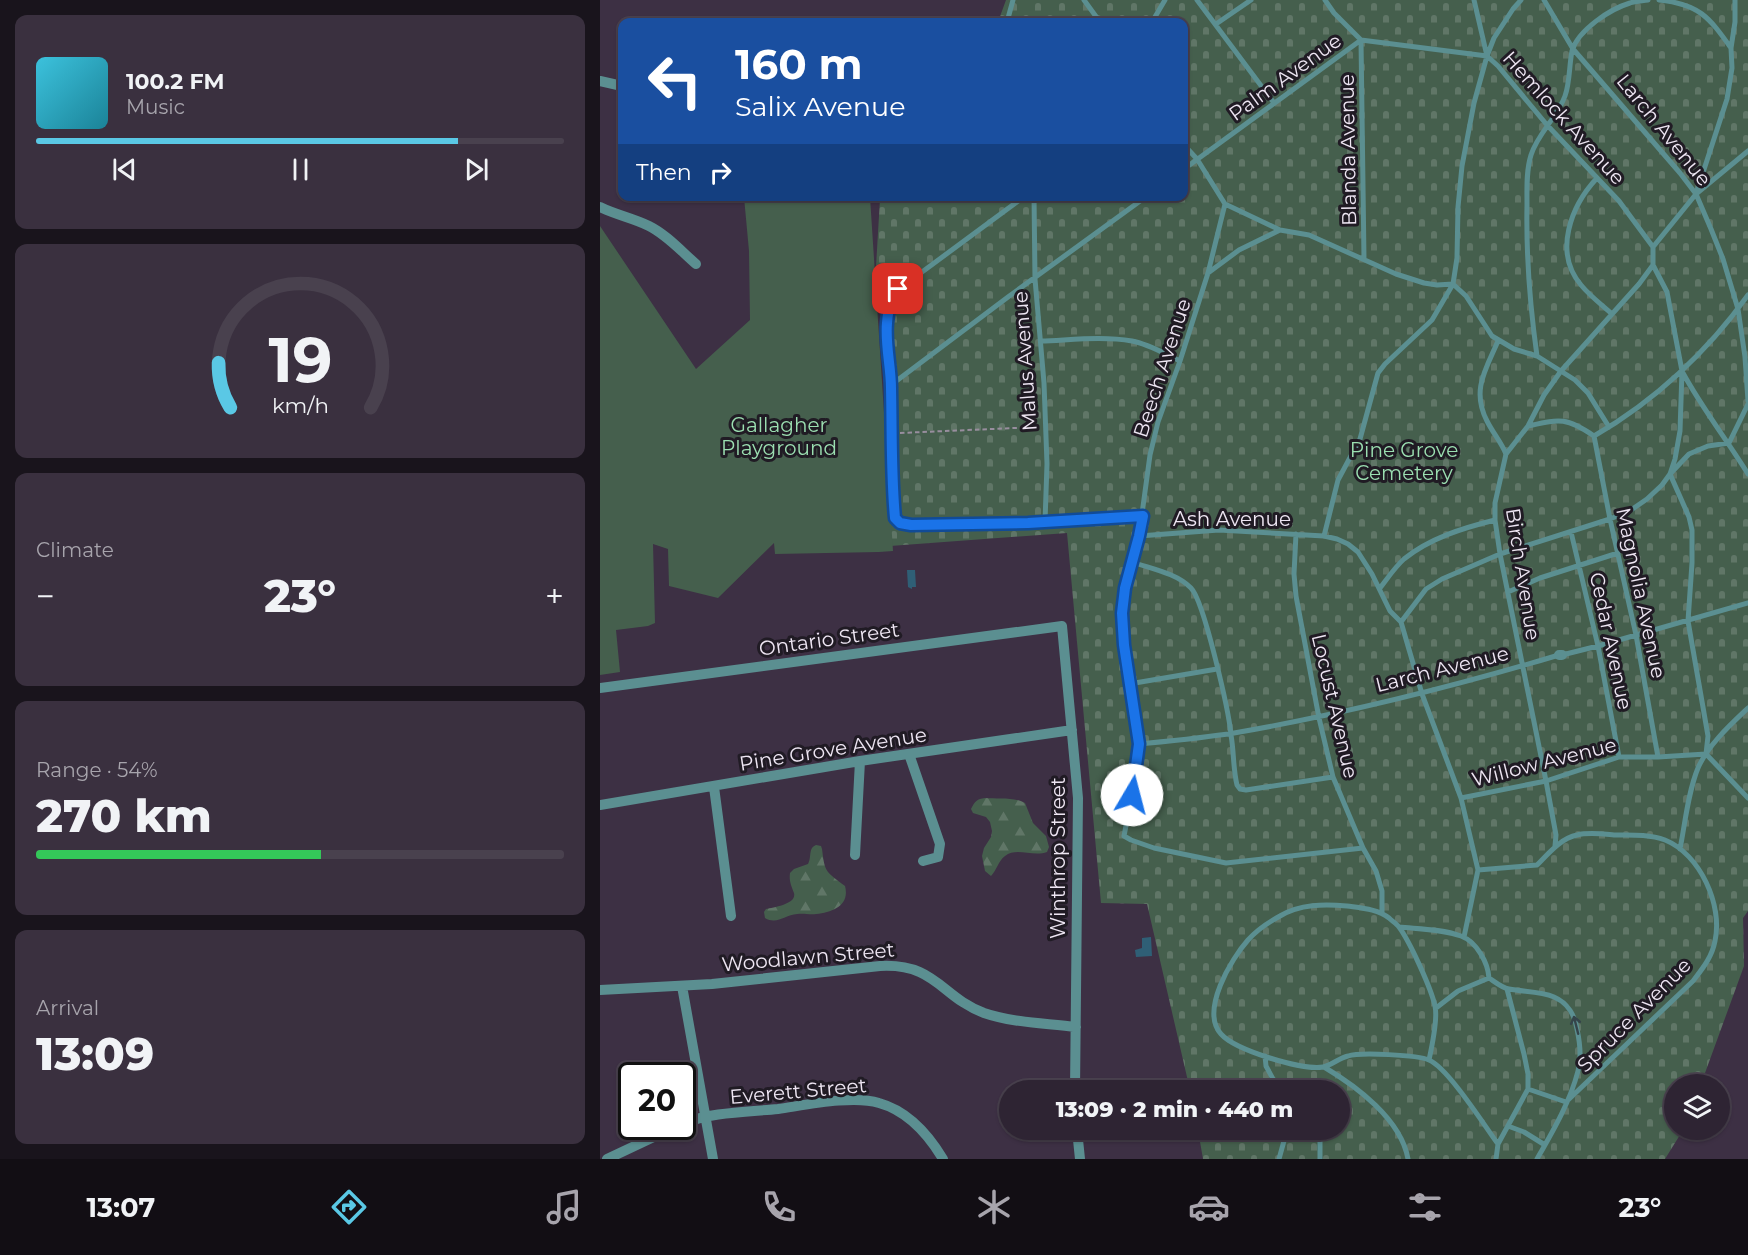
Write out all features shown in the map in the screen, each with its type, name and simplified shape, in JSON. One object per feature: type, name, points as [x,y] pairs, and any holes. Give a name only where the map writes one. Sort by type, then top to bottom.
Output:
[{"type":"street","points":[[600,81],[618,85]]},
{"type":"street","points":[[600,207],[655,229],[696,264]]},
{"type":"street","name":"Ontario Street","points":[[600,688],[1062,626]]},
{"type":"street","name":"Winthrop Street","points":[[1062,626],[1078,806],[1075,1080]]},
{"type":"street","name":"Pine Grove Avenue","points":[[600,805],[860,761],[1072,730]]},
{"type":"street","points":[[909,754],[940,846],[938,857],[923,861]]},
{"type":"street","points":[[855,855],[860,761]]},
{"type":"street","points":[[714,787],[731,916]]},
{"type":"street","name":"Woodlawn Street","points":[[600,990],[682,986],[898,966],[920,972],[966,1004],[984,1013],[1076,1027]]},
{"type":"street","points":[[682,986],[713,1159]]},
{"type":"street","name":"Everett Street","points":[[696,1120],[870,1100],[888,1106],[908,1117],[928,1137],[943,1159]]},
{"type":"street","points":[[608,1159],[624,1156],[652,1140]]},
{"type":"street","points":[[1078,1140],[1080,1159]]},
{"type":"lane","points":[[1084,0],[1097,18]]},
{"type":"lane","points":[[1154,18],[1165,0]]},
{"type":"lane","points":[[1197,0],[1274,103]]},
{"type":"lane","points":[[1216,24],[1251,0]]},
{"type":"lane","points":[[1325,0],[1334,13],[1361,40]]},
{"type":"lane","name":"Hemlock Avenue","points":[[1474,0],[1487,56],[1498,66],[1546,125],[1625,208],[1653,247]]},
{"type":"lane","points":[[1324,536],[1338,480],[1360,439],[1378,373],[1432,320],[1453,284],[1457,258],[1462,166],[1474,103],[1494,38],[1512,9],[1521,0]]},
{"type":"lane","name":"Larch Avenue","points":[[1544,0],[1573,49],[1696,194],[1723,259],[1738,309],[1748,403],[1728,443]]},
{"type":"lane","points":[[1537,356],[1529,297],[1526,232],[1530,158],[1535,144],[1546,125],[1558,113],[1566,94],[1573,49],[1579,37],[1615,9],[1632,2],[1648,0]]},
{"type":"lane","points":[[1659,0],[1683,4],[1702,14],[1714,24],[1731,48]]},
{"type":"lane","points":[[1696,194],[1727,99],[1732,68],[1731,48],[1735,22],[1735,0]]},
{"type":"lane","points":[[1008,18],[1010,2]]},
{"type":"lane","name":"Palm Avenue","points":[[1188,167],[1361,40],[1487,56]]},
{"type":"lane","name":"Blanda Avenue","points":[[1361,40],[1364,259]]},
{"type":"lane","points":[[1188,149],[1197,159],[1225,204],[1280,230],[1309,235],[1396,274],[1424,283],[1453,284],[1466,296],[1492,336],[1514,349],[1537,356],[1575,380],[1588,393],[1609,427]]},
{"type":"lane","points":[[1706,754],[1708,736],[1702,690],[1688,621],[1692,530],[1689,517],[1670,474],[1680,431],[1682,371],[1667,292],[1653,265],[1653,247],[1696,194],[1748,151]]},
{"type":"lane","points":[[1597,178],[1586,189],[1570,220],[1567,238],[1568,256],[1572,270],[1580,284],[1612,314]]},
{"type":"lane","points":[[1018,201],[898,289],[889,306],[886,326],[891,385],[895,518],[900,523],[911,525],[1045,522],[1143,516]]},
{"type":"lane","name":"Malus Avenue","points":[[1034,201],[1035,279],[1041,341],[1047,464],[1045,522]]},
{"type":"lane","points":[[891,385],[1140,201]]},
{"type":"lane","name":"Beech Avenue","points":[[1225,204],[1208,273],[1158,422],[1150,455],[1143,516],[1125,588],[1122,613],[1124,645],[1139,744],[1136,779],[1124,836],[1154,848],[1226,863],[1363,849]]},
{"type":"lane","points":[[1208,273],[1239,250],[1280,230]]},
{"type":"lane","name":"Birch Avenue","points":[[1556,846],[1556,835],[1524,666],[1500,554],[1495,502],[1506,454],[1528,426],[1544,395],[1561,371],[1639,284],[1653,265]]},
{"type":"lane","points":[[1528,426],[1553,420],[1564,420],[1578,425],[1594,436],[1645,402],[1682,371],[1748,295]]},
{"type":"lane","points":[[1041,341],[1104,339],[1133,341],[1180,361]]},
{"type":"lane","points":[[1498,341],[1484,374],[1480,388],[1480,403],[1487,422],[1501,441],[1506,454]]},
{"type":"lane","points":[[1682,371],[1748,474]]},
{"type":"lane","points":[[1740,420],[1748,419]]},
{"type":"lane","name":"Magnolia Avenue","points":[[1594,436],[1636,635],[1658,757]]},
{"type":"lane","points":[[1401,622],[1426,589],[1442,579],[1500,554],[1610,519],[1631,510],[1662,485],[1689,454],[1708,446],[1728,443]]},
{"type":"lane","points":[[1380,588],[1403,560],[1426,544],[1473,525],[1495,520]]},
{"type":"lane","name":"Ash Avenue","points":[[1139,536],[1219,530],[1324,536],[1342,541],[1358,552],[1380,588],[1390,611],[1401,622],[1422,694],[1461,798],[1478,870]]},
{"type":"lane","name":"Cedar Avenue","points":[[1571,532],[1598,646],[1619,756]]},
{"type":"lane","name":"Locust Avenue","points":[[1296,534],[1294,574],[1296,596],[1319,718],[1333,777],[1363,849],[1376,871],[1382,891],[1382,912]]},
{"type":"lane","points":[[1508,592],[1540,578],[1618,553]]},
{"type":"lane","points":[[1132,562],[1174,576],[1191,587],[1196,594],[1204,615],[1217,669],[1231,734],[1234,773],[1240,789],[1333,777]]},
{"type":"lane","name":"Larch Avenue","points":[[1139,744],[1231,734],[1319,718],[1422,694],[1748,603]]},
{"type":"lane","points":[[1129,684],[1217,669]]},
{"type":"lane","points":[[1680,849],[1698,769],[1706,754],[1730,725],[1748,708]]},
{"type":"lane","points":[[1706,754],[1748,798]]},
{"type":"lane","name":"Willow Avenue","points":[[1461,798],[1546,781],[1619,756],[1658,757],[1706,754]]},
{"type":"lane","name":"Spruce Avenue","points":[[1478,870],[1537,865],[1556,846],[1576,835],[1650,836],[1667,841],[1680,849],[1699,870],[1714,899],[1717,918],[1715,940],[1708,962],[1693,981],[1566,1102]]},
{"type":"lane","points":[[1464,937],[1478,870]]},
{"type":"lane","points":[[1429,1060],[1436,1008],[1423,975],[1399,927],[1382,912],[1331,905],[1297,909],[1281,915],[1249,939],[1236,957],[1215,998],[1214,1013],[1220,1034],[1246,1049],[1294,1065],[1324,1067],[1350,1055],[1390,1055],[1429,1060],[1444,1070],[1498,1144]]},
{"type":"lane","points":[[1399,927],[1438,931],[1464,937],[1483,956],[1488,967],[1489,978]]},
{"type":"lane","points":[[1436,1008],[1458,991],[1489,978]]},
{"type":"lane","points":[[1489,978],[1507,989],[1531,991],[1554,997],[1570,1009],[1576,1021],[1581,1050],[1579,1070],[1558,1122],[1537,1159]]},
{"type":"lane","points":[[1496,1159],[1498,1144],[1528,1089],[1524,1054],[1507,989]]},
{"type":"lane","points":[[1265,1056],[1266,1065],[1275,1080]]},
{"type":"lane","points":[[1324,1067],[1356,1088],[1381,1111],[1403,1142],[1408,1159]]},
{"type":"lane","points":[[1528,1089],[1566,1102]]},
{"type":"lane","points":[[1508,1126],[1524,1132],[1545,1145]]},
{"type":"lane","points":[[1279,1159],[1284,1140]]},
{"type":"lane","points":[[1320,1140],[1320,1159]]},
{"type":"path","points":[[891,434],[1045,428]]},
{"type":"green space","name":"Pine Grove Cemetery","points":[[1006,0],[1748,0],[1748,911],[1743,918],[1744,966],[1705,1074],[1664,1074],[1664,1140],[1677,1140],[1665,1159],[1203,1159],[1200,1140],[1350,1140],[1350,1080],[1188,1080],[1147,904],[1101,903],[1067,533],[890,546],[881,309],[876,267],[880,201],[1188,201],[1188,18],[999,18]]},
{"type":"green space","name":"Gallagher Playground","points":[[744,201],[870,201],[893,551],[775,554],[774,543],[718,598],[669,586],[668,549],[653,544],[655,623],[616,630],[620,672],[600,675],[600,226],[696,369],[750,320],[749,251]]},
{"type":"green space","points":[[985,798],[1011,799],[1025,803],[1033,823],[1046,836],[1049,847],[1047,852],[1009,853],[1001,860],[991,876],[985,871],[982,856],[991,837],[990,822],[986,817],[973,813],[971,809],[977,801]]},
{"type":"green space","points":[[816,845],[821,846],[828,871],[845,886],[846,893],[843,903],[822,913],[797,914],[777,920],[765,918],[766,909],[792,900],[794,893],[790,873],[808,864],[812,848]]},
{"type":"water","points":[[907,570],[915,570],[916,587],[912,589],[908,587]]},
{"type":"water","points":[[1151,937],[1152,956],[1136,957],[1135,950],[1142,948],[1142,938]]},
{"type":"route","points":[[898,289],[889,306],[886,326],[891,385],[893,497],[895,518],[900,523],[911,525],[1028,523],[1143,516],[1125,588],[1122,613],[1129,684],[1139,744],[1132,795]]}]
